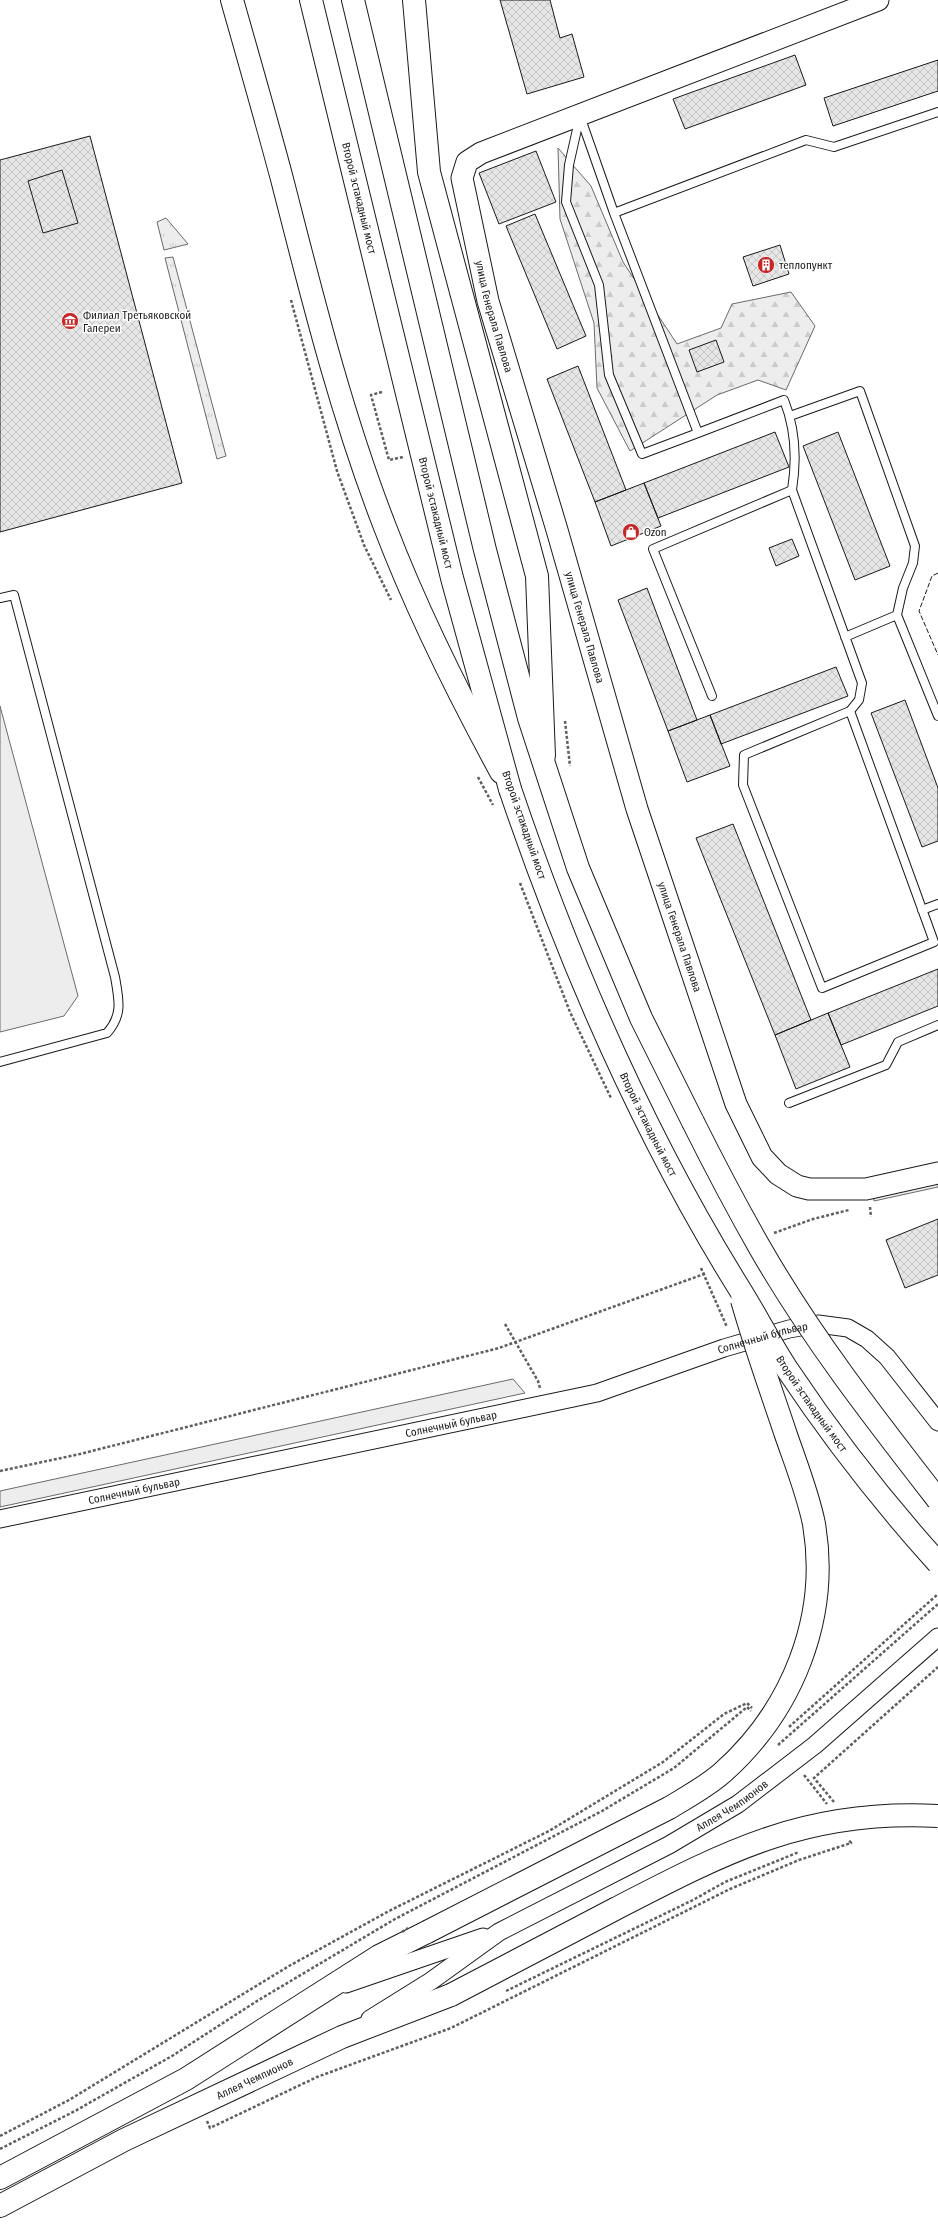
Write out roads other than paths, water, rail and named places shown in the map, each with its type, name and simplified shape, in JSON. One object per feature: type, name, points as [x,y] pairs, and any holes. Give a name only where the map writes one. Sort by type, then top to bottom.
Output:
[{"type":"main road","points":[[232,0],[318,319],[346,415],[385,528],[457,691],[510,789]]},
{"type":"main road","name":"Второй эстакадный мост","points":[[311,0],[452,578],[510,789],[562,931],[608,1041],[670,1166],[726,1268],[786,1367],[836,1441],[895,1516],[938,1563]]},
{"type":"main road","points":[[353,0],[515,669],[544,767],[578,868],[618,965],[666,1070],[720,1175],[760,1248],[807,1322],[891,1440],[938,1500]]},
{"type":"main road","points":[[414,0],[429,172],[537,576],[544,767]]},
{"type":"main road","points":[[324,1992],[419,1929],[669,1808],[706,1785],[721,1774],[749,1746],[771,1719],[784,1698],[800,1664],[810,1632],[816,1592],[818,1559],[806,1493],[756,1347],[739,1288]]},
{"type":"main road","points":[[342,2036],[451,1995],[699,1866],[744,1846],[791,1830],[853,1818],[911,1815],[938,1816]]},
{"type":"main road","name":"Аллея Чемпионов","points":[[0,2178],[186,2079],[324,1992]]},
{"type":"main road","name":"Аллея Чемпионов","points":[[0,2206],[124,2140],[342,2036]]},
{"type":"street","name":"улица Генерала Павлова","points":[[878,0],[481,153],[467,162],[462,178],[488,301],[557,530],[637,809],[736,1104],[762,1157],[778,1174],[797,1186],[809,1189],[866,1189],[938,1173]]},
{"type":"street","name":"Солнечный бульвар","points":[[0,1519],[597,1394],[746,1341],[789,1329],[818,1324],[848,1328],[867,1339],[887,1357],[938,1422]]},
{"type":"street","name":"Аллея Чемпионов","points":[[324,1992],[499,1932],[669,1845],[738,1804],[815,1745],[938,1637]]},
{"type":"street","name":"Аллея Чемпионов","points":[[342,2036],[431,1981],[499,1932]]},
{"type":"lane","points":[[614,213],[806,140],[834,147],[938,112]]},
{"type":"lane","points":[[580,116],[614,213],[698,433]]},
{"type":"lane","points":[[580,116],[569,165],[566,202],[599,285],[609,375],[642,454],[784,400],[790,416],[795,441],[796,467],[792,490],[862,684],[859,700],[850,711],[744,755],[743,785],[822,988],[934,942],[850,711]]},
{"type":"lane","points":[[790,416],[860,391],[915,546],[913,563],[903,588],[897,615],[938,716]]},
{"type":"lane","points":[[712,696],[653,549],[792,490]]},
{"type":"lane","points":[[0,598],[14,595],[115,977],[120,1003],[116,1023],[107,1033],[0,1062]]},
{"type":"lane","points":[[845,637],[897,615]]},
{"type":"lane","points":[[922,910],[938,904]]},
{"type":"lane","points":[[789,1103],[886,1065],[898,1042],[938,1025]]},
{"type":"place","name":"теплопункт","points":[[766,265]]},
{"type":"place","name":"Филиал Третьяковской Галереи","points":[[70,321]]},
{"type":"place","name":"Ozon","points":[[631,532]]}]
